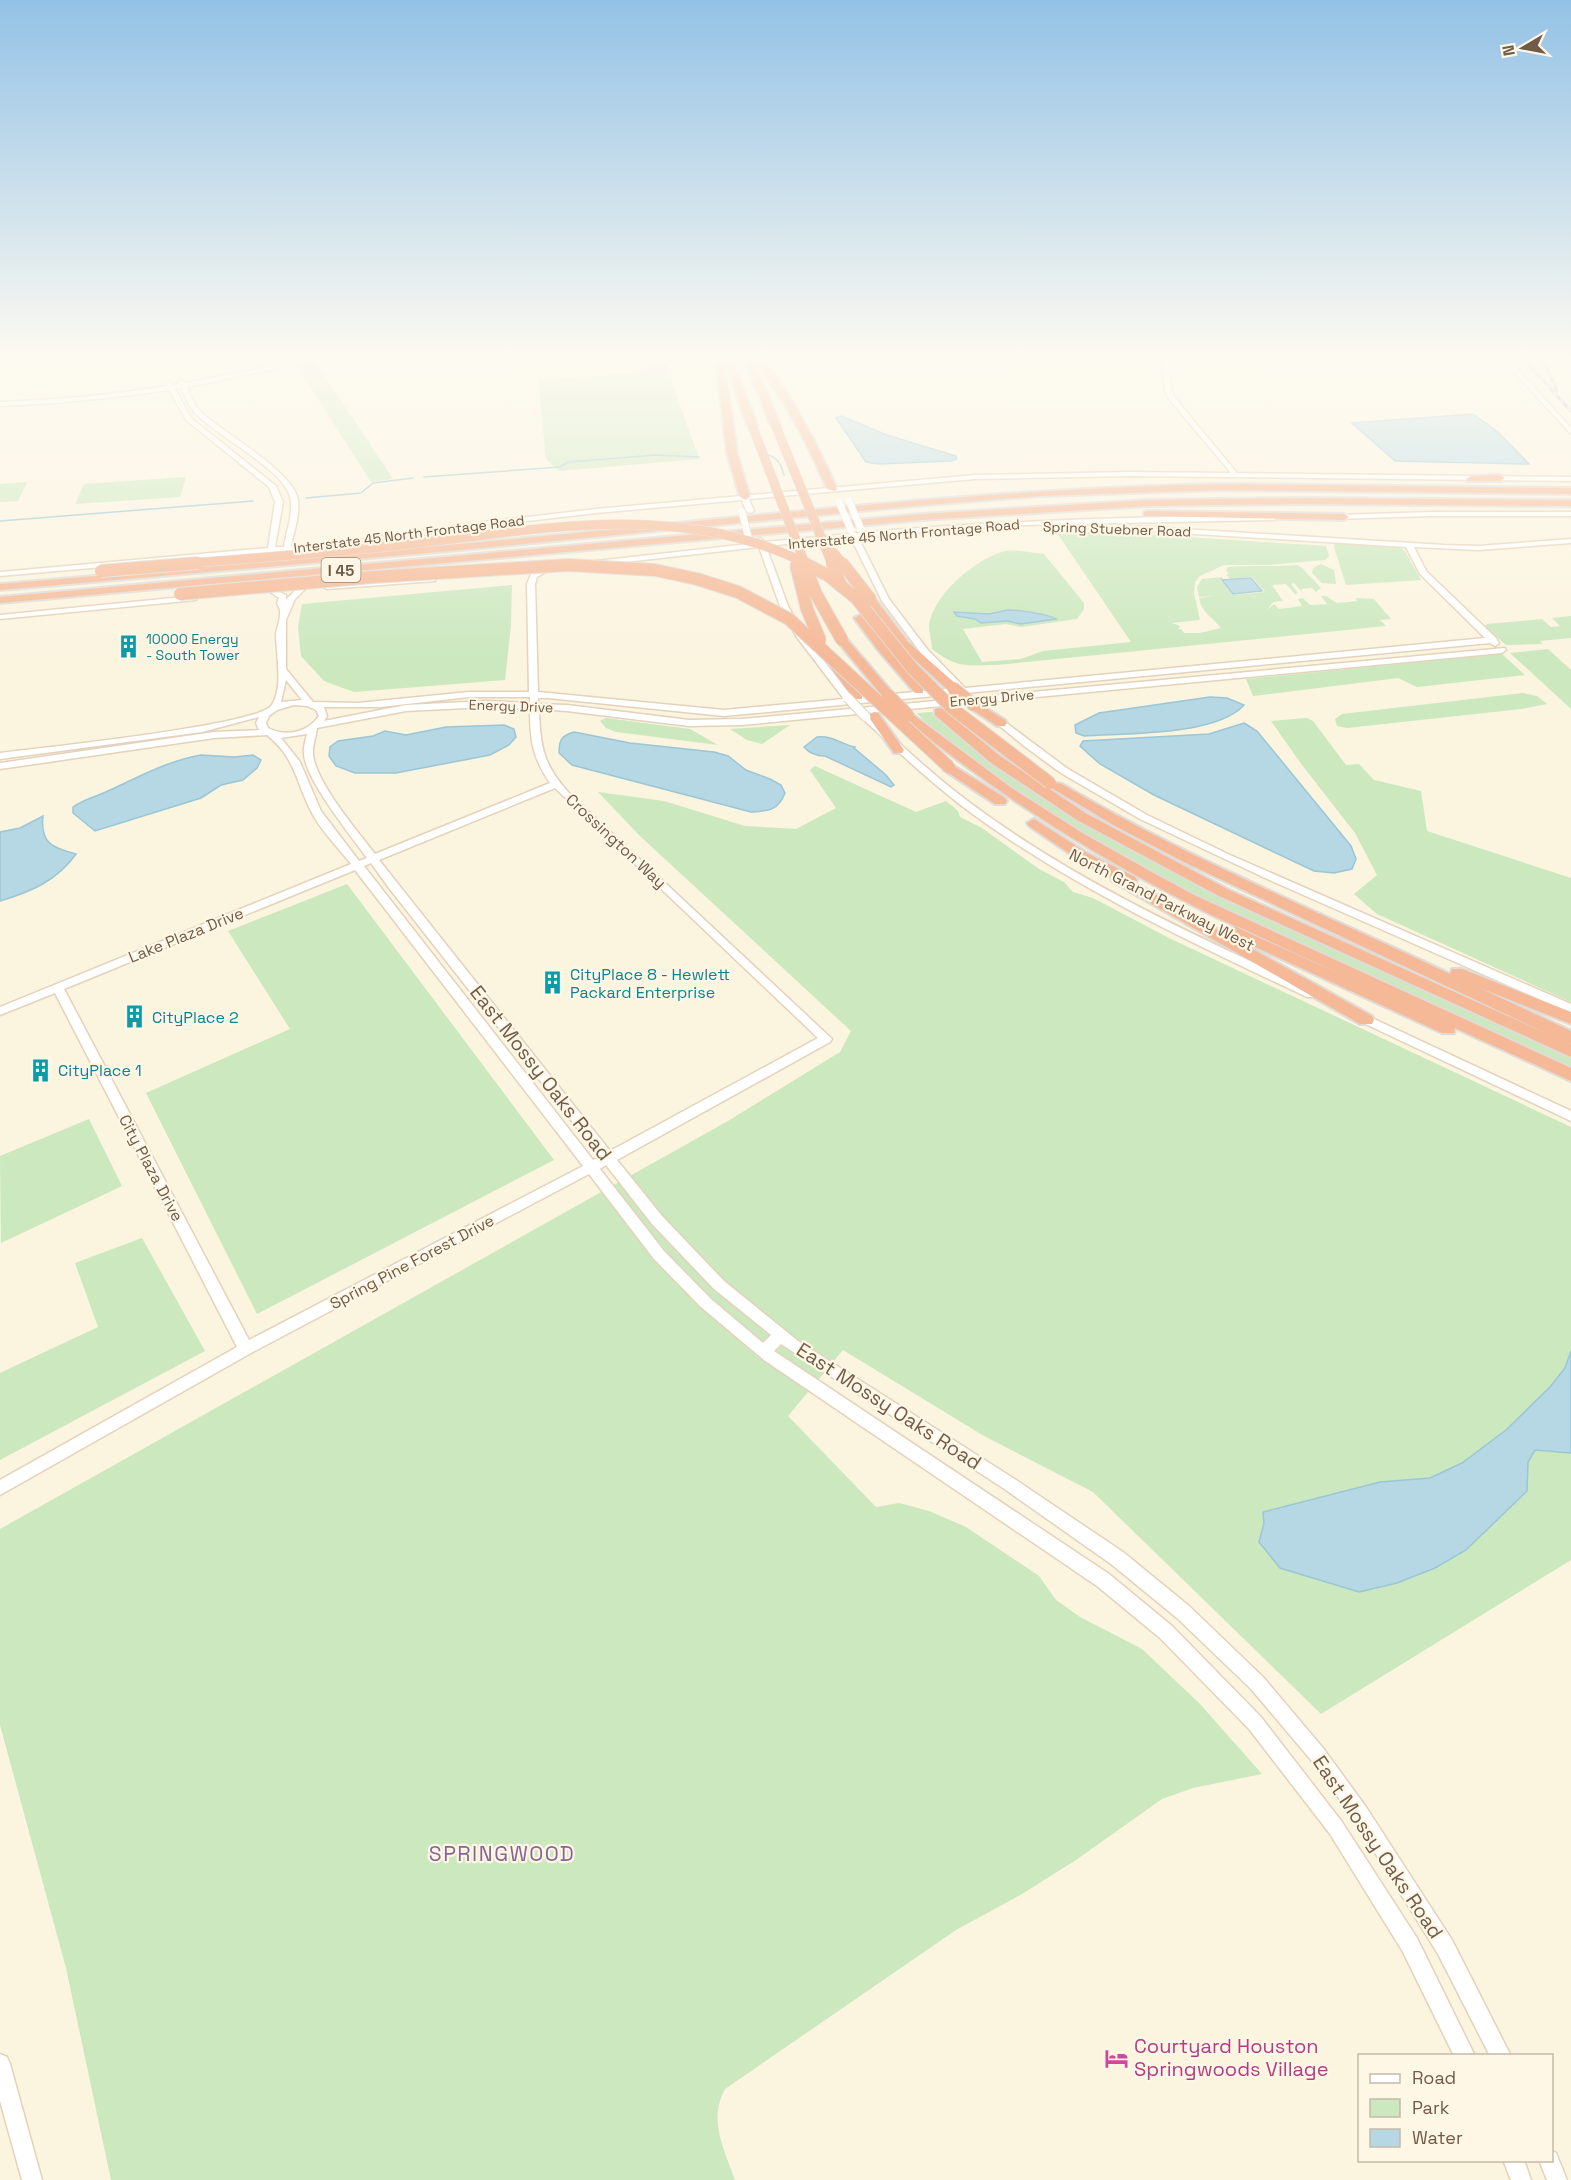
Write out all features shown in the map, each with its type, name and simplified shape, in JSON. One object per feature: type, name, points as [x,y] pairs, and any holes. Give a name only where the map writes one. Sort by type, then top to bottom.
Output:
[{"type":"highway","points":[[733,457],[745,497]]},
{"type":"highway","points":[[764,457],[789,526],[804,602],[820,641],[853,697],[898,750]]},
{"type":"highway","name":"North Grand Parkway West","points":[[789,457],[842,587],[860,618],[882,648],[939,712],[995,759],[1082,817],[1224,893],[1571,1051]]},
{"type":"highway","points":[[816,457],[832,489]]},
{"type":"highway","points":[[884,505],[900,500],[933,496],[1133,483],[1500,478]]},
{"type":"highway","name":"I 45","points":[[0,587],[598,534],[884,505],[1046,494],[1168,488],[1360,487],[1571,491]]},
{"type":"highway","name":"I 45","points":[[0,600],[922,517],[1161,503],[1300,501],[1571,503]]},
{"type":"highway","points":[[922,517],[945,520],[1114,514],[1344,517]]},
{"type":"highway","points":[[0,580],[99,568],[399,545],[581,524],[661,526],[728,536],[781,552],[839,582],[866,607],[901,655],[929,687],[994,742],[1050,783],[1112,821],[1571,1038]]},
{"type":"highway","name":"North Grand Parkway West","points":[[789,526],[816,594],[842,640],[888,695],[908,715],[993,783],[1040,815],[1111,857],[1189,898],[1571,1077]]},
{"type":"highway","points":[[99,568],[567,532],[598,534]]},
{"type":"highway","points":[[269,592],[662,546],[683,540]]},
{"type":"highway","points":[[823,540],[904,644],[1001,723]]},
{"type":"highway","points":[[0,610],[541,566],[616,566],[685,577],[748,597],[799,626],[896,721],[949,767],[1161,905],[1366,1020]]},
{"type":"highway","points":[[1083,856],[1401,1010],[1571,1077]]},
{"type":"highway","points":[[1326,922],[1571,1017]]},
{"type":"street","points":[[236,457],[272,486],[278,497],[271,550]]},
{"type":"street","points":[[255,457],[269,467],[294,495],[287,549]]},
{"type":"street","points":[[1221,457],[1234,472]]},
{"type":"street","points":[[1130,474],[1348,470],[1571,472]]},
{"type":"street","name":"Interstate 45 North Frontage Road","points":[[0,574],[99,568],[377,540],[516,520],[975,477],[1130,474],[1571,479]]},
{"type":"street","points":[[849,487],[846,494],[861,529],[874,535]]},
{"type":"street","points":[[832,489],[885,599],[906,630],[957,688]]},
{"type":"street","points":[[741,548],[749,540],[745,497]]},
{"type":"street","points":[[727,499],[737,502],[746,511],[784,606],[800,636],[853,697]]},
{"type":"street","name":"Interstate 45 North Frontage Road","points":[[0,617],[301,589],[545,570],[741,548],[760,542],[852,534],[874,535],[1097,520],[1571,514]]},
{"type":"street","points":[[1257,535],[1245,523],[1260,518]]},
{"type":"street","name":"Spring Stuebner Road","points":[[940,529],[1093,526],[1409,546],[1478,548],[1571,541]]},
{"type":"street","points":[[766,557],[778,551],[828,546],[845,545],[860,549]]},
{"type":"street","points":[[1409,546],[1423,572],[1493,640]]},
{"type":"street","points":[[531,584],[534,576],[545,570]]},
{"type":"street","points":[[518,572],[524,575],[531,584]]},
{"type":"street","name":"Crossington Way","points":[[531,584],[535,740],[539,756],[555,784],[826,1039]]},
{"type":"street","points":[[269,733],[261,723],[272,709],[282,686],[279,654],[285,612],[291,595],[301,589]]},
{"type":"street","points":[[269,592],[283,597],[285,612]]},
{"type":"street","name":"Energy Drive","points":[[269,733],[296,735],[315,727],[366,715],[425,706],[535,701],[607,701],[693,712],[739,712],[1493,640],[1502,650],[742,722],[689,723],[535,701],[469,694],[365,706],[341,707],[294,702],[272,709]]},
{"type":"street","points":[[1234,665],[1241,675]]},
{"type":"street","points":[[281,668],[311,704]]},
{"type":"street","name":"East Mossy Oaks Road","points":[[311,704],[320,708],[323,713],[315,727],[308,752],[310,764],[330,801],[372,858],[657,1220],[720,1285],[781,1335],[1008,1483],[1117,1558],[1183,1612],[1257,1683],[1317,1754],[1360,1813],[1444,1947],[1500,2054]]},
{"type":"street","points":[[0,756],[202,729],[246,719],[272,709]]},
{"type":"street","points":[[739,712],[742,722]]},
{"type":"street","points":[[1001,723],[1100,792],[1164,828],[1226,858],[1571,1009]]},
{"type":"street","points":[[0,766],[214,735],[269,733]]},
{"type":"street","name":"East Mossy Oaks Road","points":[[269,733],[287,747],[299,764],[316,812],[356,865],[659,1255],[706,1303],[764,1351],[1103,1580],[1166,1632],[1255,1723],[1336,1828],[1410,1945],[1464,2054]]},
{"type":"street","name":"North Grand Parkway West","points":[[898,750],[942,787],[1001,831],[1081,881],[1193,939],[1571,1116]]},
{"type":"street","name":"Lake Plaza Drive","points":[[0,1011],[555,784]]},
{"type":"street","points":[[425,953],[441,945]]},
{"type":"street","name":"City Plaza Drive","points":[[57,987],[246,1349]]},
{"type":"street","name":"Spring Pine Forest Drive","points":[[0,1488],[246,1349],[608,1159],[826,1039]]},
{"type":"street","points":[[500,1048],[516,1040]]},
{"type":"street","points":[[764,1351],[781,1335]]},
{"type":"street","points":[[0,2064],[32,2180]]},
{"type":"street","points":[[1514,2162],[1521,2180]]},
{"type":"street","points":[[1550,2162],[1557,2180]]},
{"type":"green space","points":[[355,457],[378,457],[393,479],[371,482]]},
{"type":"green space","points":[[546,457],[698,457],[699,459],[559,471]]},
{"type":"green space","points":[[186,477],[180,497],[75,504],[84,484]]},
{"type":"green space","points":[[27,482],[18,501],[0,502],[0,484]]},
{"type":"green space","points":[[1108,532],[1326,546],[1329,556],[1325,560],[1268,565],[1224,565],[1200,576],[1195,582],[1194,593],[1200,620],[1171,623],[1178,625],[1180,627],[1178,629],[1184,633],[1200,633],[1221,628],[1200,603],[1199,598],[1213,596],[1199,597],[1197,587],[1202,579],[1222,577],[1221,579],[1233,595],[1265,592],[1252,577],[1231,579],[1226,575],[1229,574],[1226,570],[1228,567],[1297,565],[1321,588],[1316,592],[1312,588],[1301,589],[1303,593],[1294,583],[1291,584],[1298,593],[1295,594],[1286,584],[1272,585],[1283,601],[1273,602],[1267,610],[1274,604],[1279,609],[1302,606],[1298,599],[1303,598],[1310,605],[1327,604],[1321,596],[1326,596],[1337,603],[1357,601],[1356,598],[1374,599],[1391,619],[1380,620],[1386,626],[997,665],[956,663],[932,649],[929,626],[938,603],[946,592],[967,571],[979,563],[991,556],[1011,550],[1044,554],[1084,603],[1084,609],[1077,619],[1021,627],[1006,624],[963,629],[982,662],[1021,659],[1043,651],[1131,642],[1057,533]]},
{"type":"green space","points":[[1338,542],[1399,547],[1405,551],[1421,580],[1346,585],[1334,547],[1334,544]]},
{"type":"green space","points":[[1321,564],[1334,570],[1336,584],[1322,583],[1312,573],[1313,568]]},
{"type":"green space","points":[[512,585],[511,625],[505,680],[354,692],[324,681],[301,656],[298,627],[302,604]]},
{"type":"green space","points":[[1571,616],[1571,638],[1540,641],[1543,644],[1506,645],[1485,626],[1542,619],[1551,627],[1560,626],[1552,618]]},
{"type":"green space","points":[[1548,649],[1571,670],[1571,709],[1510,653]]},
{"type":"green space","points":[[1502,654],[1525,675],[1417,687],[1398,678],[1253,696],[1246,679]]},
{"type":"green space","points":[[1523,693],[1537,696],[1547,704],[1521,709],[1347,728],[1337,726],[1335,719],[1342,714]]},
{"type":"green space","points":[[932,712],[934,714],[932,715],[989,763],[993,763],[1070,815],[1151,861],[1318,941],[1571,1055],[1571,1069],[1180,889],[1128,861],[1078,832],[1004,783],[947,741],[917,713]]},
{"type":"green space","points":[[606,718],[690,729],[718,745],[616,732],[606,728],[600,721]]},
{"type":"green space","points":[[1307,718],[1313,721],[1346,765],[1359,764],[1374,780],[1421,791],[1427,831],[1571,878],[1571,1002],[1377,914],[1354,894],[1377,875],[1355,833],[1271,721]]},
{"type":"green space","points":[[790,725],[762,744],[747,740],[730,729]]},
{"type":"green space","points":[[815,766],[916,812],[946,801],[958,811],[960,817],[982,828],[1039,869],[1064,882],[1073,892],[1093,898],[1169,938],[1571,1127],[1571,1560],[1321,1714],[1093,1492],[984,1436],[843,1350],[788,1416],[876,1507],[899,1503],[929,1511],[966,1527],[1039,1576],[1056,1600],[1080,1617],[1142,1649],[1200,1704],[1262,1774],[1193,1788],[1162,1799],[1076,1860],[1022,1894],[956,1930],[725,2089],[720,2101],[718,2123],[735,2180],[111,2180],[66,1968],[0,1725],[0,1529],[728,1121],[840,1052],[851,1031],[640,836],[598,792],[664,801],[745,826],[796,829],[836,808],[810,770]]},
{"type":"green space","points":[[347,884],[554,1160],[257,1314],[146,1093],[290,1029],[228,931]]},
{"type":"green space","points":[[89,1119],[122,1186],[1,1243],[0,1156]]},
{"type":"green space","points":[[142,1238],[205,1351],[0,1460],[0,1373],[98,1327],[75,1263]]},
{"type":"water","points":[[862,457],[956,457],[957,459],[879,464],[866,462]]},
{"type":"water","points":[[1390,457],[1522,457],[1529,464],[1395,461]]},
{"type":"water","points":[[1251,578],[1262,591],[1233,594],[1222,580]]},
{"type":"water","points":[[1008,610],[1047,615],[1056,619],[1021,624],[1007,621],[981,623],[975,619],[957,616],[954,612],[989,614]]},
{"type":"water","points":[[1210,697],[1227,698],[1244,705],[1231,715],[1192,728],[1084,736],[1076,733],[1075,725],[1099,713]]},
{"type":"water","points":[[1244,723],[1257,731],[1351,846],[1356,859],[1352,869],[1334,873],[1314,871],[1154,795],[1100,764],[1080,746],[1083,741],[1209,734]]},
{"type":"water","points":[[504,725],[514,729],[516,737],[509,745],[490,755],[396,773],[355,773],[336,766],[329,756],[330,747],[338,741],[373,736],[385,731],[406,735],[446,727]]},
{"type":"water","points":[[574,732],[630,743],[714,752],[728,756],[746,770],[781,785],[785,793],[776,807],[751,812],[572,765],[559,753],[559,749],[564,737]]},
{"type":"water","points":[[817,737],[828,737],[855,747],[894,785],[891,787],[825,756],[816,755],[804,747]]},
{"type":"water","points":[[201,755],[234,757],[253,755],[261,760],[257,768],[243,780],[221,785],[201,798],[95,831],[73,813],[73,807],[86,800],[165,765]]},
{"type":"water","points":[[43,816],[44,832],[49,843],[76,854],[52,878],[22,894],[0,901],[0,832],[20,828]]},
{"type":"water","points":[[1571,1351],[1571,1453],[1535,1450],[1528,1462],[1527,1491],[1466,1550],[1435,1568],[1397,1583],[1359,1592],[1280,1568],[1259,1542],[1264,1523],[1263,1512],[1380,1482],[1430,1478],[1462,1463],[1506,1430],[1550,1387],[1565,1368]]},
{"type":"waterway","points":[[424,477],[560,467],[568,462],[634,457]]},
{"type":"waterway","points":[[693,457],[699,457]]},
{"type":"waterway","points":[[772,457],[778,461],[784,475]]},
{"type":"waterway","points":[[306,498],[361,493],[373,483],[413,478]]},
{"type":"waterway","points":[[0,521],[253,501]]},
{"type":"place","name":"10000 Energy - South Tower","points":[[128,647]]},
{"type":"place","name":"CityPlace 8 - Hewlett Packard Enterprise","points":[[552,983]]},
{"type":"place","name":"CityPlace 2","points":[[134,1017]]},
{"type":"place","name":"CityPlace 1","points":[[40,1070]]},
{"type":"place","name":"Courtyard Houston Springwoods Village","points":[[1116,2058]]},
{"type":"district","name":"SPRINGWOOD","points":[[502,1853]]}]
